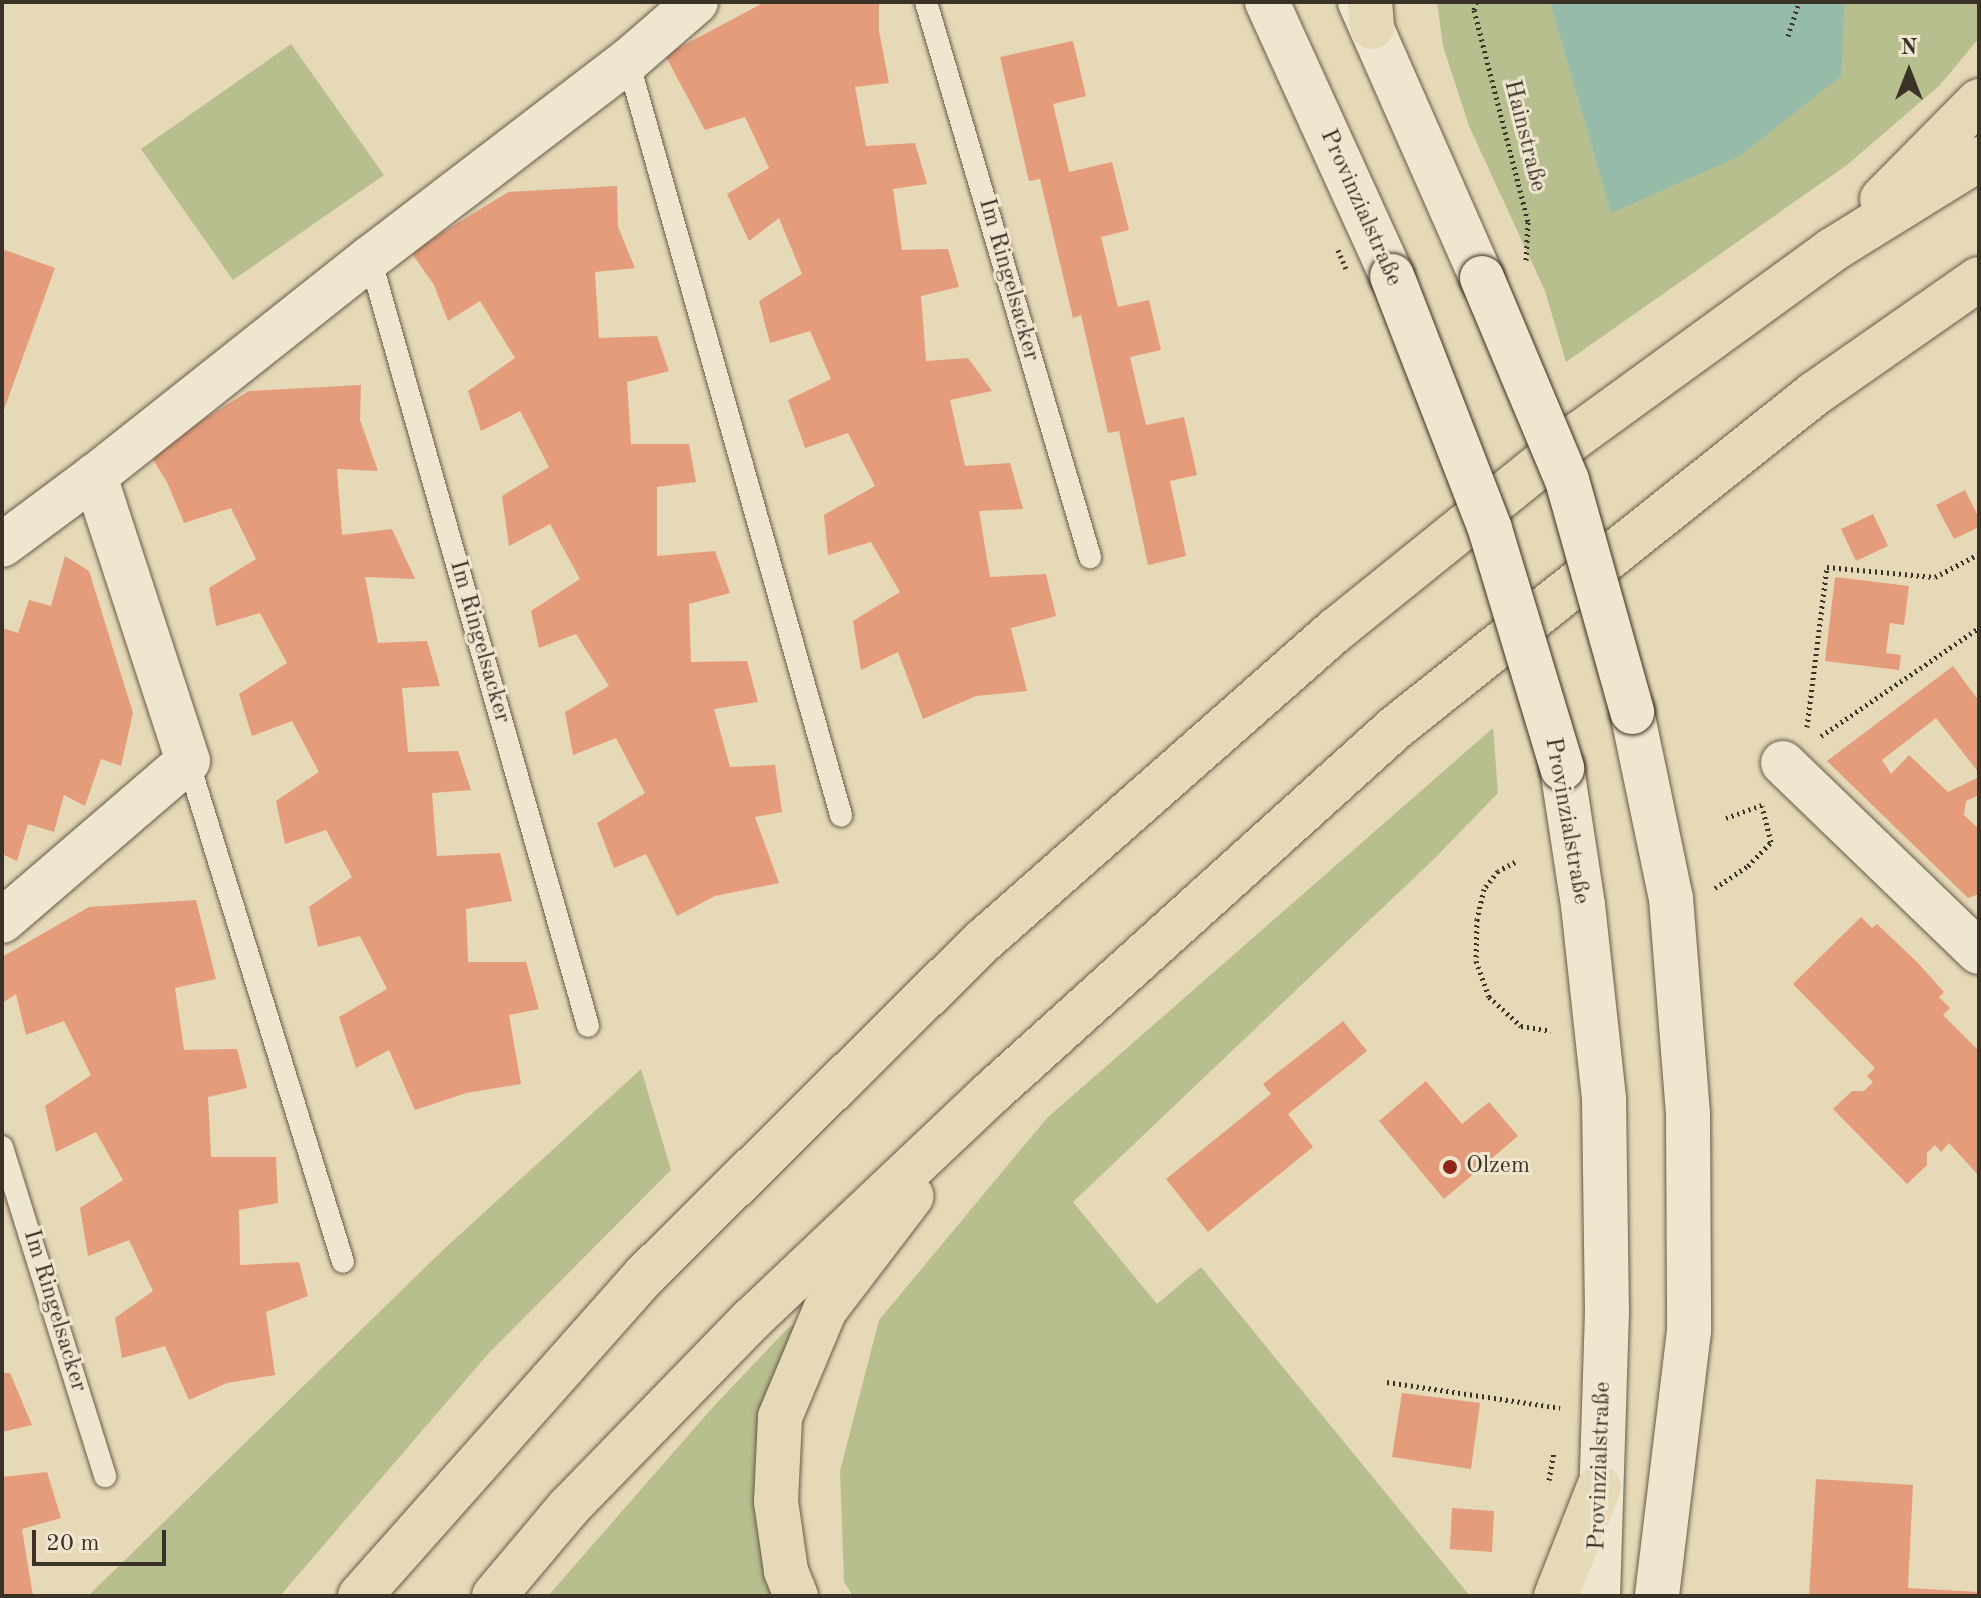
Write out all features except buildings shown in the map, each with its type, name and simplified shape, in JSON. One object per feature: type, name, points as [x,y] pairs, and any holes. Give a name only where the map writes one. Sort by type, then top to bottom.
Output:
[{"type":"highway","points":[[1832,250],[1979,101]]},
{"type":"highway","points":[[360,1596],[645,1275],[984,940],[1337,629],[1579,434],[1832,250],[1979,159]]},
{"type":"highway","points":[[494,1596],[569,1507],[752,1319],[991,1093],[1395,728],[1814,394],[1979,279]]},
{"type":"highway","points":[[796,1596],[786,1571],[776,1502],[780,1417],[825,1310],[991,1093]]},
{"type":"highway","points":[[1556,1596],[1599,1487]]},
{"type":"main road","points":[[2,545],[628,61],[696,2]]},
{"type":"main road","name":"Provinzialstraße","points":[[1267,2],[1392,276],[1490,529],[1562,768],[1583,905],[1604,1099],[1607,1311],[1599,1487],[1598,1596]]},
{"type":"main road","points":[[1367,10],[1567,480],[1632,712],[1671,898],[1688,1115],[1689,1331],[1657,1596]]},
{"type":"main road","points":[[2,921],[188,761],[95,476]]},
{"type":"main road","points":[[1793,755],[1979,952]]},
{"type":"lane","name":"Im Ringelsacker","points":[[926,2],[1090,557]]},
{"type":"lane","points":[[628,61],[841,815]]},
{"type":"lane","name":"Im Ringelsacker","points":[[370,258],[588,1026]]},
{"type":"lane","points":[[188,761],[343,1262]]},
{"type":"lane","name":"Im Ringelsacker","points":[[2,1147],[105,1476]]},
{"type":"path","name":"Hainstraße","points":[[1476,2],[1474,10],[1528,222],[1526,265]]},
{"type":"path","points":[[1788,36],[1799,2]]},
{"type":"path","points":[[1793,755],[1827,567],[1935,577],[1979,554]]},
{"type":"path","points":[[1793,755],[1979,628]]},
{"type":"path","points":[[1707,892],[1748,866],[1771,842],[1762,806]]},
{"type":"path","points":[[1515,862],[1498,871],[1484,889],[1477,919],[1476,961],[1489,997],[1521,1026],[1565,1033]]},
{"type":"path","points":[[1387,1382],[1561,1409]]},
{"type":"shaded area","points":[[1437,2],[1550,2],[1611,212],[1840,76],[1845,2],[1979,2],[1979,38],[1940,85],[1847,165],[1566,362],[1545,291],[1469,126],[1443,46]]},
{"type":"shaded area","points":[[1550,2],[1845,2],[1841,76],[1740,156],[1611,213]]},
{"type":"shaded area","points":[[291,44],[384,175],[233,280],[141,149]]},
{"type":"shaded area","points":[[1493,728],[1498,793],[1435,858],[1073,1202],[1157,1304],[1201,1267],[1470,1596],[853,1596],[844,1582],[840,1471],[879,1320],[1047,1118]]},
{"type":"shaded area","points":[[641,1069],[671,1170],[488,1354],[280,1596],[88,1596],[443,1250]]},
{"type":"shaded area","points":[[802,1320],[778,1596],[548,1596],[713,1407],[787,1329]]},
{"type":"place","name":"Olzem","points":[[1450,1167]]}]
